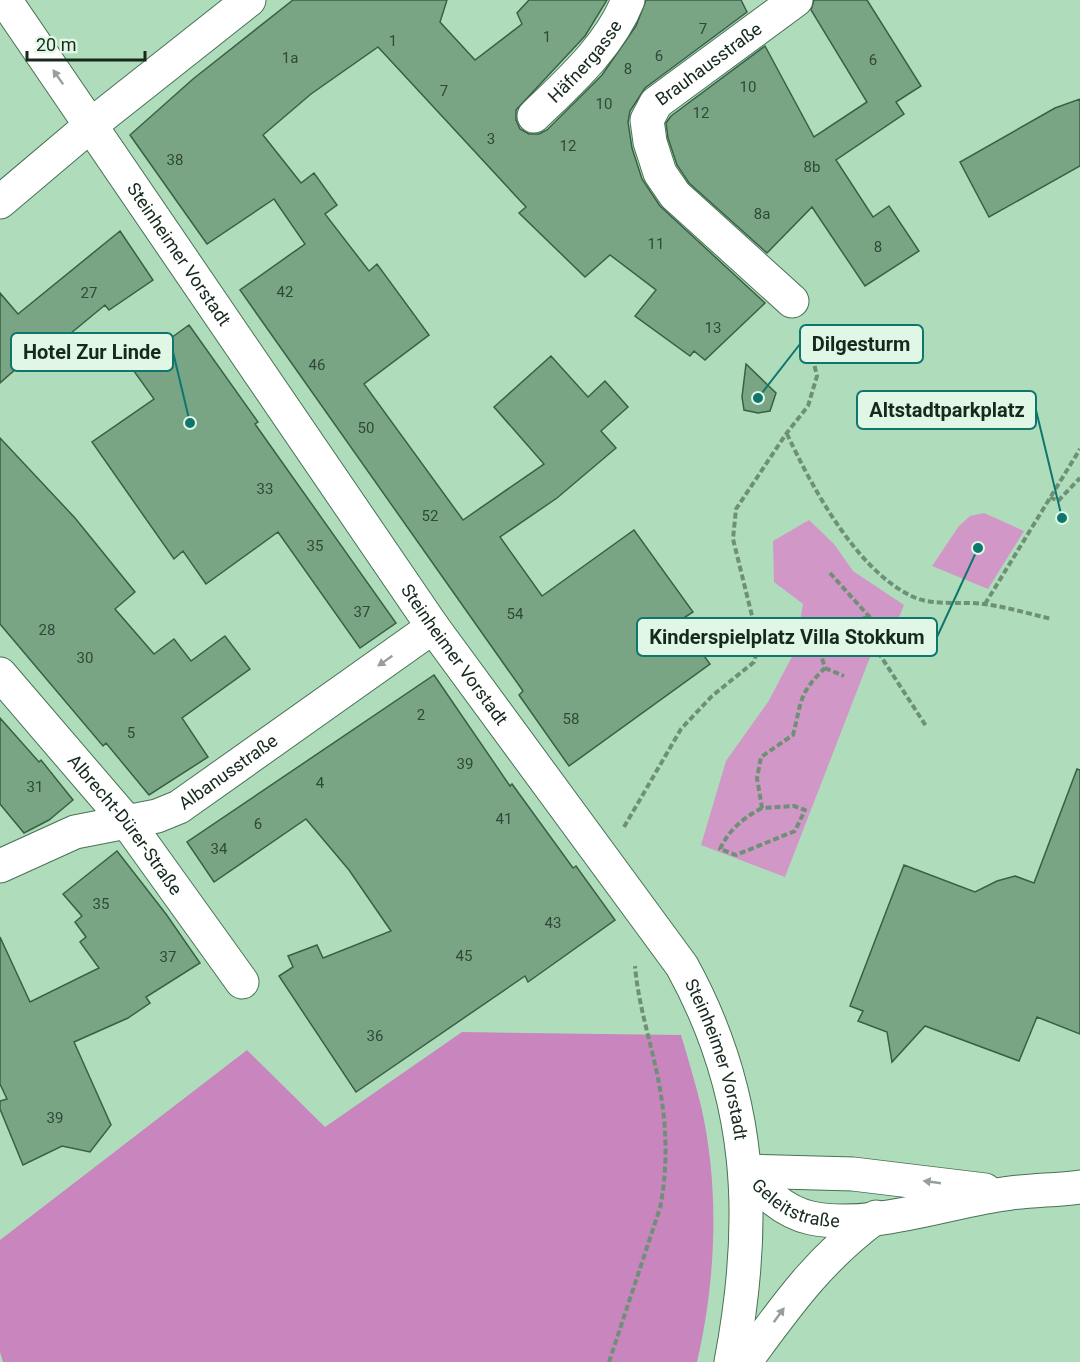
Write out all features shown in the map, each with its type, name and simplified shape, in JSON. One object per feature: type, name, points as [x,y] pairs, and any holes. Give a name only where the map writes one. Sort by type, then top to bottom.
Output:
[{"type":"main road","name":"Steinheimer Vorstadt","points":[[5,0],[432,627],[682,966],[708,1016],[729,1078],[745,1170],[746,1269],[731,1362]]},
{"type":"main road","points":[[0,202],[91,125],[249,0]]},
{"type":"main road","name":"Häfnergasse","points":[[534,116],[596,51],[623,13],[628,0]]},
{"type":"main road","name":"Brauhausstraße","points":[[792,302],[675,195],[660,173],[647,120],[656,103],[796,0]]},
{"type":"main road","name":"Albanusstraße","points":[[0,866],[75,832],[157,816],[179,807],[432,627]]},
{"type":"main road","name":"Albrecht-Dürer-Straße","points":[[0,674],[127,822],[242,982]]},
{"type":"main road","name":"Geleitstraße","points":[[745,1170],[864,1175],[1011,1193]]},
{"type":"main road","name":"Geleitstraße","points":[[745,1170],[767,1195],[790,1210],[810,1218],[833,1221],[913,1213],[1011,1193],[1080,1188]]},
{"type":"main road","points":[[745,1362],[801,1285],[847,1239],[876,1217]]},
{"type":"path","points":[[595,850],[625,825],[681,729],[712,696],[754,662],[759,644],[734,540],[736,510],[786,434],[808,406],[817,376],[811,346],[792,302]]},
{"type":"path","points":[[786,434],[819,497],[859,553],[881,575],[916,598],[985,604],[1052,619]]},
{"type":"path","points":[[985,604],[1080,449]]},
{"type":"path","points":[[1050,497],[1058,501],[1080,478]]},
{"type":"path","points":[[830,573],[883,632],[880,655],[926,726]]},
{"type":"path","points":[[825,669],[822,658],[826,633],[843,623],[869,617]]},
{"type":"path","points":[[825,669],[844,676]]},
{"type":"path","points":[[762,808],[757,778],[761,757],[793,735],[798,706],[807,685],[825,669]]},
{"type":"path","points":[[794,806],[805,810],[795,831],[736,855],[720,849],[727,834],[750,814],[762,808],[794,806]]},
{"type":"path","points":[[609,1362],[660,1208],[664,1187],[662,1101],[641,1015],[635,964],[635,941],[643,913]]},
{"type":"shaded area","points":[[984,513],[1024,531],[988,589],[932,566],[959,526],[970,516]]},
{"type":"shaded area","points":[[809,520],[834,544],[853,571],[904,605],[893,632],[879,634],[785,877],[701,845],[726,761],[768,702],[795,651],[803,604],[774,582],[773,541]]},
{"type":"shaded area","points":[[462,1032],[681,1035],[701,1106],[707,1137],[713,1202],[712,1267],[697,1362],[3,1362],[0,1352],[0,1240],[247,1050],[325,1127]]},
{"type":"building","points":[[293,0],[447,0],[440,22],[475,60],[522,24],[517,13],[529,0],[607,0],[585,36],[516,110],[516,120],[520,129],[529,134],[539,134],[547,130],[602,75],[636,26],[646,0],[741,0],[747,12],[645,88],[630,111],[628,122],[632,148],[642,179],[660,206],[765,303],[705,360],[694,351],[690,356],[635,316],[656,290],[610,255],[585,277],[519,213],[526,207],[378,47],[311,94],[263,135],[301,183],[314,173],[337,205],[325,214],[369,271],[377,264],[429,335],[364,384],[463,520],[544,464],[494,407],[551,356],[588,397],[605,381],[628,407],[601,431],[616,448],[557,498],[500,537],[542,596],[634,530],[693,612],[679,621],[710,664],[569,766],[519,695],[523,691],[240,290],[305,244],[274,199],[207,244],[130,135],[193,79]]},
{"type":"building","points":[[814,0],[867,0],[921,86],[896,102],[904,114],[836,160],[873,217],[889,206],[919,251],[865,286],[812,207],[767,253],[689,183],[677,165],[668,138],[666,123],[671,116],[765,46],[814,137],[867,102],[811,10]]},
{"type":"building","points":[[1080,99],[1080,166],[989,217],[960,162],[1055,108]]},
{"type":"building","points":[[120,231],[153,280],[109,310],[105,305],[59,343],[53,336],[0,383],[0,293],[18,314]]},
{"type":"building","points":[[189,325],[258,422],[255,424],[396,623],[360,648],[278,532],[206,584],[183,551],[174,559],[92,442],[154,399],[131,367]]},
{"type":"building","points":[[746,364],[776,393],[770,411],[758,413],[744,410],[742,397]]},
{"type":"building","points":[[0,438],[75,518],[135,592],[115,609],[154,654],[174,639],[191,661],[225,636],[250,669],[182,718],[208,757],[149,795],[106,743],[103,746],[0,624]]},
{"type":"building","points":[[434,675],[510,786],[512,784],[573,868],[576,866],[615,920],[528,982],[525,976],[356,1092],[279,976],[293,967],[288,956],[317,945],[323,958],[391,931],[349,870],[306,819],[214,882],[187,842]]},
{"type":"building","points":[[0,718],[39,762],[41,760],[73,800],[49,820],[24,833],[0,804]]},
{"type":"building","points":[[1077,769],[1080,770],[1080,1034],[1037,1017],[1019,1061],[925,1026],[892,1062],[887,1032],[858,1021],[863,1011],[850,1006],[904,865],[975,892],[997,881],[1015,876],[1034,883]]},
{"type":"building","points":[[117,851],[166,914],[200,963],[146,997],[150,1003],[128,1018],[74,1042],[111,1125],[90,1152],[62,1146],[23,1165],[0,1109],[0,1101],[7,1099],[0,1084],[0,937],[30,1002],[99,968],[80,942],[86,937],[75,922],[82,916],[63,894]]},
{"type":"place","name":"Dilgesturm","points":[[758,398]]},
{"type":"place","name":"Hotel Zur Linde","points":[[190,423]]},
{"type":"place","name":"Altstadtparkplatz","points":[[1062,518]]},
{"type":"place","name":"Kinderspielplatz Villa Stokkum","points":[[978,548]]}]
